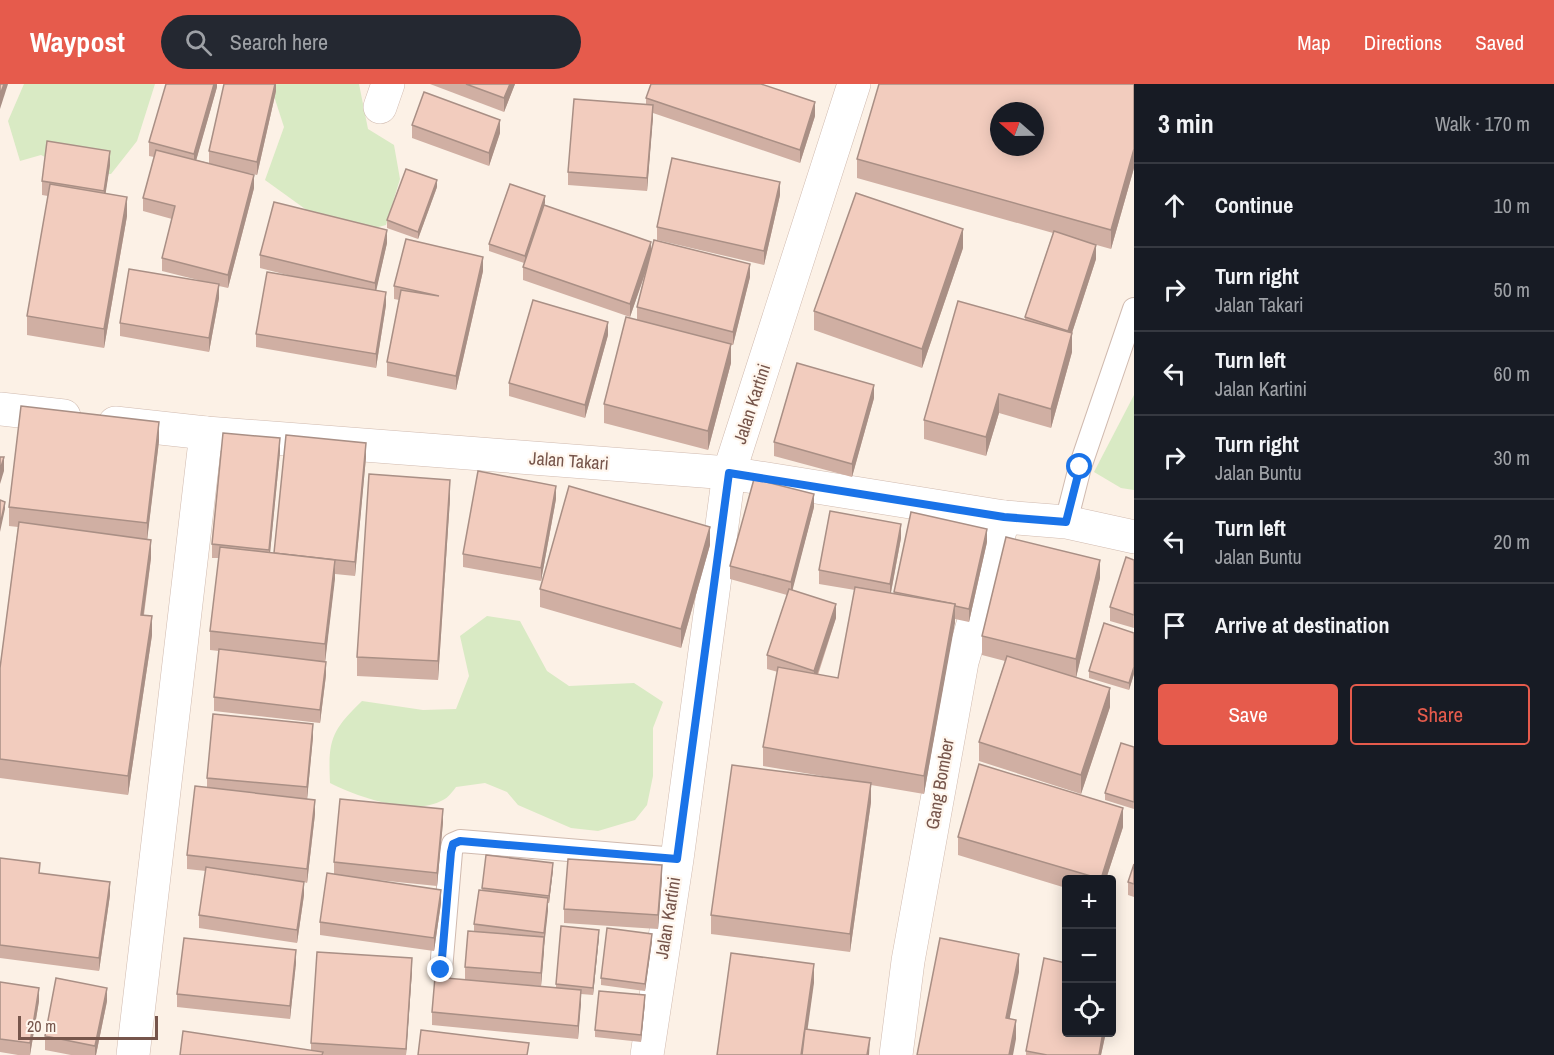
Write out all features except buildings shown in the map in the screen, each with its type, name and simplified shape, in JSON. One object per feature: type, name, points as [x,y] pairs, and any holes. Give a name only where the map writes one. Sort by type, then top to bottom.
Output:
[{"type":"street","name":"Jalan Kartini","points":[[647,1055],[677,859],[729,473],[854,84]]},
{"type":"street","name":"Jalan Takari","points":[[0,409],[206,433],[729,473],[1004,517],[1066,522],[1134,537]]},
{"type":"street","points":[[133,1055],[206,433]]},
{"type":"street","name":"Gang Bomber","points":[[896,1055],[908,961],[962,662],[1004,517]]},
{"type":"lane","points":[[1066,522],[1080,467],[1134,309]]},
{"type":"lane","points":[[441,970],[453,844],[460,841],[677,859]]},
{"type":"green space","points":[[24,84],[155,84],[137,141],[111,174],[77,173],[41,155],[20,161],[8,121]]},
{"type":"green space","points":[[275,84],[359,84],[368,129],[394,145],[400,179],[386,225],[359,232],[326,224],[265,180],[284,127],[271,87]]},
{"type":"green space","points":[[1134,395],[1134,490],[1121,488],[1094,472]]},
{"type":"green space","points":[[487,616],[520,621],[547,671],[569,686],[634,683],[663,702],[653,728],[653,776],[647,805],[635,820],[598,831],[571,828],[518,805],[507,792],[485,783],[456,787],[449,796],[431,805],[402,806],[370,799],[330,783],[330,756],[334,737],[344,720],[362,701],[423,710],[456,709],[469,676],[460,636]]},
{"type":"route","points":[[441,970],[453,844],[460,841],[472,841],[677,859],[729,473],[1004,517],[1066,522],[1080,467]]}]
